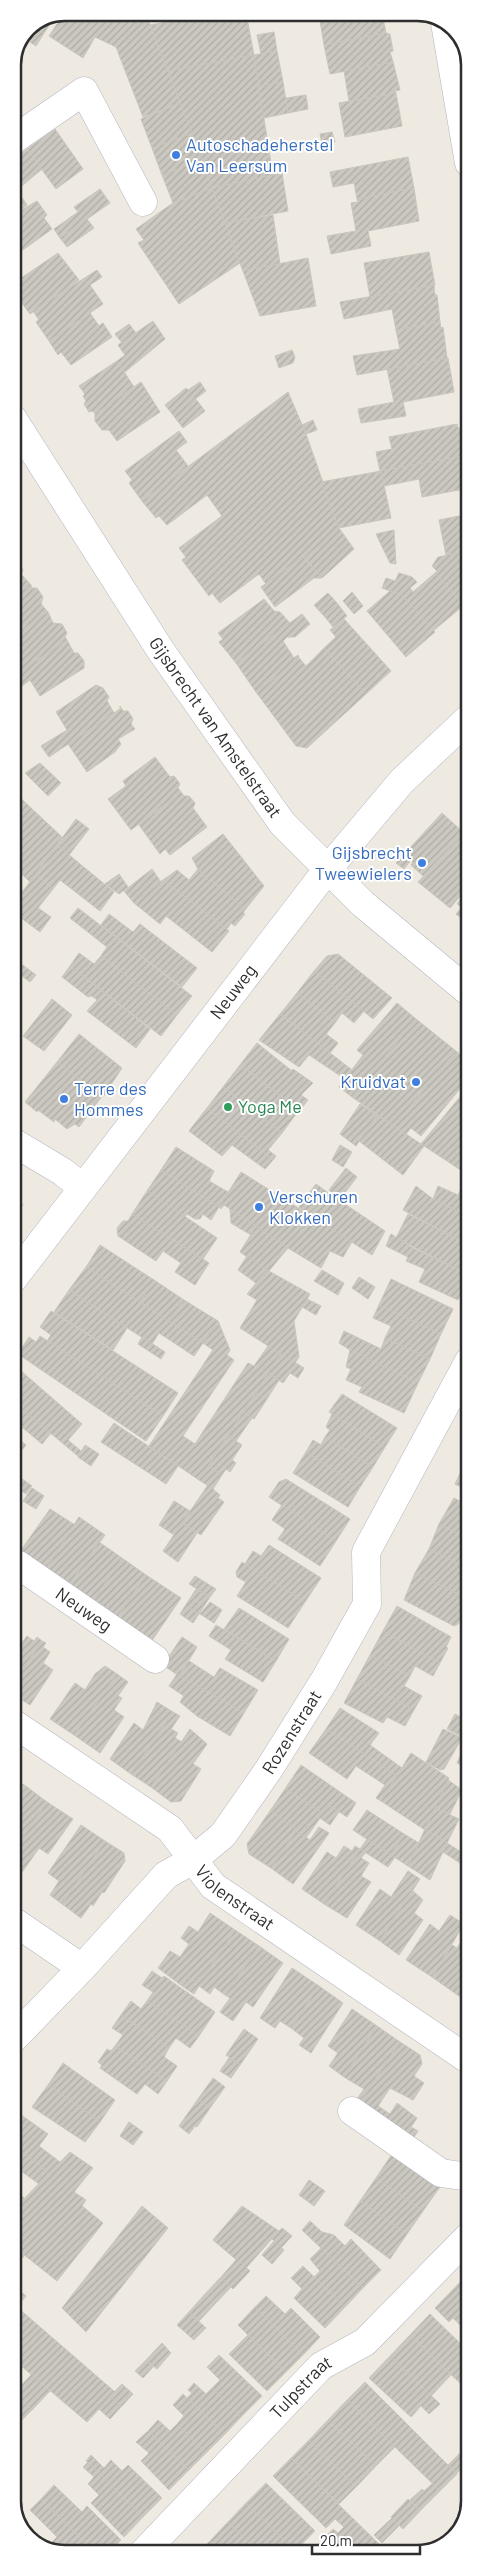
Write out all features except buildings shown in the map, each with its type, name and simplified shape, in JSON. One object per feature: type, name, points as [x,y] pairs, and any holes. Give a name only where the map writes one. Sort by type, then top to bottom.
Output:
[{"type":"street","points":[[447,33],[461,117]]},
{"type":"street","points":[[21,134],[84,91],[143,202]]},
{"type":"street","name":"Gijsbrecht van Amstelstraat","points":[[21,432],[96,553],[230,752],[282,823],[363,904],[461,985]]},
{"type":"street","name":"Neuweg","points":[[21,1269],[327,870],[402,781],[461,726]]},
{"type":"street","points":[[21,1147],[63,1172],[83,1188]]},
{"type":"street","name":"Rozenstraat","points":[[21,2031],[82,1968],[166,1875],[193,1860],[223,1835],[269,1769],[324,1681],[367,1604],[366,1552],[461,1376]]},
{"type":"street","name":"Neuweg","points":[[21,1567],[155,1659]]},
{"type":"street","name":"Violenstraat","points":[[21,1728],[170,1829],[213,1886],[461,2055]]},
{"type":"street","points":[[21,1926],[82,1968]]},
{"type":"street","points":[[352,2111],[441,2172],[461,2176]]},
{"type":"street","name":"Tulpstraat","points":[[152,2545],[321,2366],[365,2342],[461,2245]]},
{"type":"place","name":"Autoschadeherstel Van Leersum","points":[[176,155]]},
{"type":"place","name":"Gijsbrecht Tweewielers","points":[[422,863]]},
{"type":"place","name":"Kruidvat","points":[[416,1082]]},
{"type":"place","name":"Terre des Hommes","points":[[64,1099]]},
{"type":"place","name":"Yoga Me","points":[[228,1107]]},
{"type":"place","name":"Verschuren Klokken","points":[[259,1207]]}]
